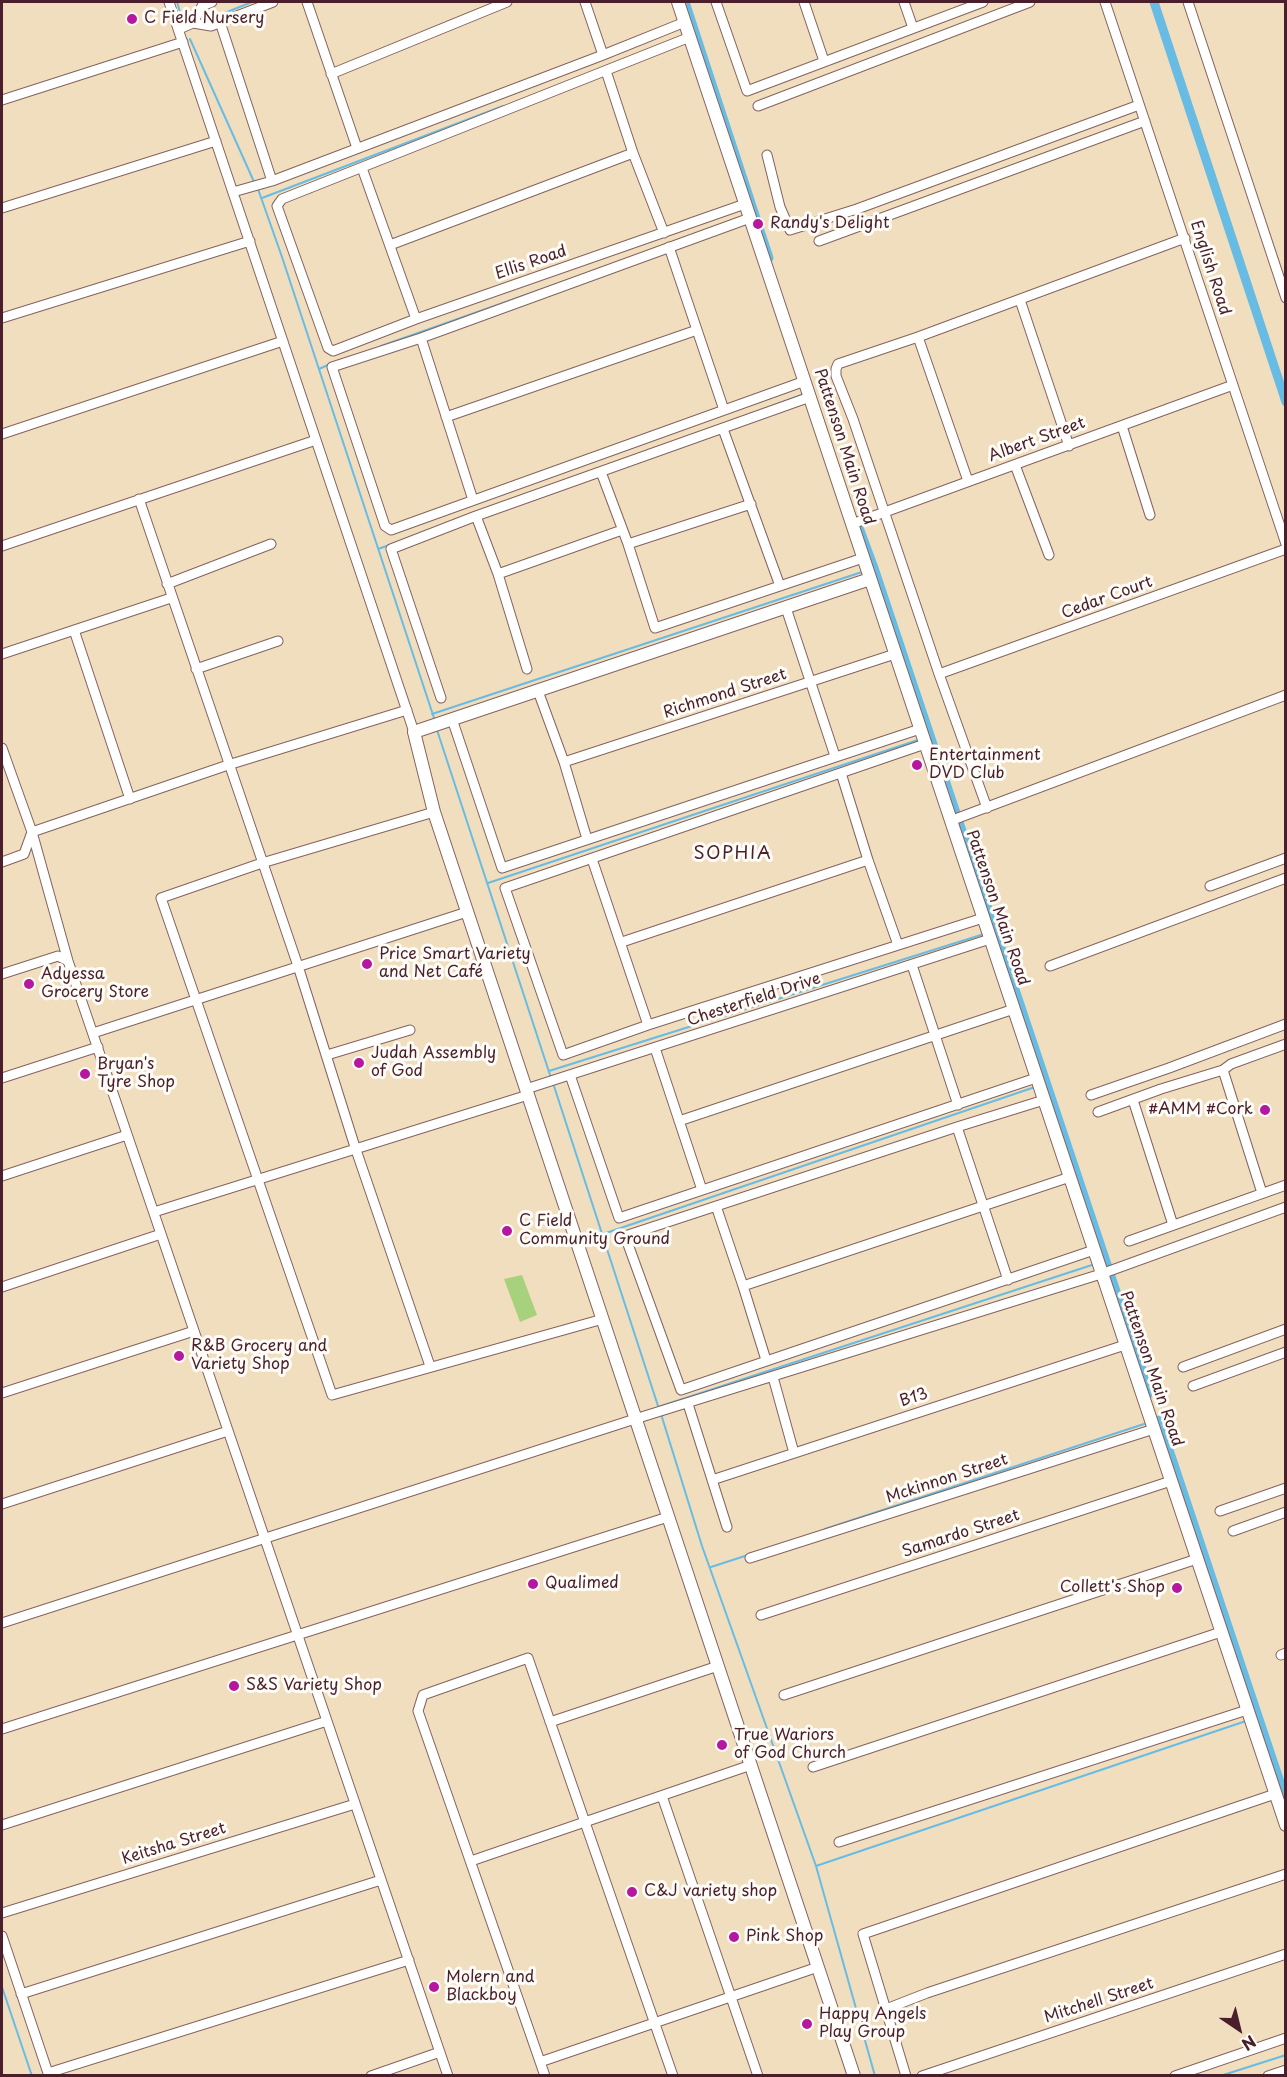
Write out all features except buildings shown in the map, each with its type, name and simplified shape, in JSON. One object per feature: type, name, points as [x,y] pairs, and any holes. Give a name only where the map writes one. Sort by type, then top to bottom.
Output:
[{"type":"street","points":[[169,2],[235,192],[407,710],[434,812],[854,2076]]},
{"type":"street","points":[[193,23],[202,6],[211,2]]},
{"type":"street","points":[[178,29],[193,23],[211,26],[273,2]]},
{"type":"street","points":[[307,2],[357,148]]},
{"type":"street","points":[[331,74],[507,2]]},
{"type":"street","points":[[585,2],[603,56]]},
{"type":"street","name":"Pattenson Main Road","points":[[678,2],[807,391],[858,522],[863,558],[925,744],[953,819],[983,918],[1095,1253],[1104,1272],[1125,1345],[1286,1825]]},
{"type":"street","points":[[716,2],[747,91],[983,2]]},
{"type":"street","points":[[804,2],[824,62]]},
{"type":"street","points":[[904,2],[913,28]]},
{"type":"street","points":[[758,106],[1030,2]]},
{"type":"street","name":"English Road","points":[[1105,2],[1286,544]]},
{"type":"street","points":[[1188,2],[1286,298]]},
{"type":"street","points":[[220,22],[268,182]]},
{"type":"street","points":[[235,192],[268,182],[603,56],[684,22]]},
{"type":"street","points":[[416,319],[362,168],[690,37]]},
{"type":"street","points":[[2,100],[183,42]]},
{"type":"street","points":[[606,71],[633,153],[664,233]]},
{"type":"street","points":[[767,155],[780,207],[790,230],[888,197],[1139,105]]},
{"type":"street","points":[[819,240],[1145,121]]},
{"type":"street","points":[[2,208],[216,141]]},
{"type":"street","points":[[390,245],[633,153]]},
{"type":"street","name":"Ellis Road","points":[[362,168],[282,199],[277,206],[328,348],[333,351],[416,319],[745,204]]},
{"type":"street","points":[[888,197],[894,213]]},
{"type":"street","points":[[750,218],[421,338],[332,367],[385,526],[391,530],[724,410],[807,391]]},
{"type":"street","points":[[987,808],[836,376],[836,369],[838,364],[918,338],[1185,238]]},
{"type":"street","points":[[2,318],[250,241]]},
{"type":"street","points":[[669,248],[724,410]]},
{"type":"street","points":[[1020,300],[1069,446]]},
{"type":"street","points":[[446,417],[697,330]]},
{"type":"street","points":[[421,338],[473,500]]},
{"type":"street","points":[[918,338],[968,481]]},
{"type":"street","points":[[2,434],[283,341]]},
{"type":"street","name":"Albert Street","points":[[858,522],[1233,385]]},
{"type":"street","points":[[441,698],[391,549],[476,516],[723,429],[807,391]]},
{"type":"street","points":[[1122,426],[1150,515]]},
{"type":"street","points":[[723,429],[780,586]]},
{"type":"street","points":[[2,546],[316,440]]},
{"type":"street","points":[[1015,465],[1050,555]]},
{"type":"street","points":[[601,472],[628,544],[655,628],[863,558]]},
{"type":"street","points":[[139,499],[298,966],[355,1148],[430,1366]]},
{"type":"street","points":[[628,544],[751,504]]},
{"type":"street","points":[[476,516],[498,574],[527,669]]},
{"type":"street","points":[[498,574],[622,530]]},
{"type":"street","points":[[167,584],[271,544]]},
{"type":"street","name":"Cedar Court","points":[[939,674],[1286,549]]},
{"type":"street","points":[[414,732],[870,579]]},
{"type":"street","points":[[2,654],[171,598]]},
{"type":"street","points":[[786,608],[835,756]]},
{"type":"street","points":[[74,630],[130,799]]},
{"type":"street","points":[[196,669],[278,641]]},
{"type":"street","name":"Richmond Street","points":[[564,762],[895,654]]},
{"type":"street","points":[[538,691],[564,762],[587,839]]},
{"type":"street","points":[[953,819],[1286,695]]},
{"type":"street","points":[[32,832],[228,765],[407,710]]},
{"type":"street","points":[[450,719],[502,868],[920,729]]},
{"type":"street","points":[[648,1025],[622,942],[592,859],[925,744]]},
{"type":"street","points":[[2,748],[32,832],[68,961],[448,2076]]},
{"type":"street","points":[[841,773],[898,945]]},
{"type":"street","points":[[434,812],[262,863],[161,898],[332,1395],[603,1318]]},
{"type":"street","points":[[2,862],[24,854],[32,832]]},
{"type":"street","points":[[1227,900],[1215,884],[1286,858]]},
{"type":"street","name":"Chesterfield Drive","points":[[592,859],[505,888],[563,1055],[648,1025],[983,918]]},
{"type":"street","points":[[622,942],[868,860]]},
{"type":"street","points":[[1050,966],[1286,878]]},
{"type":"street","points":[[93,1033],[467,912]]},
{"type":"street","name":"Chesterfield Drive","points":[[154,1212],[990,939]]},
{"type":"street","points":[[2,974],[58,956],[68,961]]},
{"type":"street","points":[[912,965],[958,1105]]},
{"type":"street","points":[[679,1122],[1014,1009]]},
{"type":"street","points":[[1092,1095],[1286,1024]]},
{"type":"street","points":[[327,1055],[410,1030]]},
{"type":"street","points":[[1098,1112],[1223,1070],[1231,1064],[1286,1044]]},
{"type":"street","points":[[2,1078],[98,1047]]},
{"type":"street","points":[[655,1048],[702,1190]]},
{"type":"street","points":[[1223,1070],[1262,1193]]},
{"type":"street","points":[[570,1076],[619,1218],[1037,1080]]},
{"type":"street","points":[[1043,1098],[625,1236],[681,1390],[1095,1253]]},
{"type":"street","points":[[1133,1100],[1173,1225]]},
{"type":"street","points":[[957,1127],[1008,1280]]},
{"type":"street","points":[[2,1176],[128,1135]]},
{"type":"street","points":[[743,1286],[1070,1177]]},
{"type":"street","points":[[1129,1241],[1286,1185]]},
{"type":"street","points":[[716,1206],[766,1360]]},
{"type":"street","points":[[2,1623],[635,1419],[1104,1272],[1286,1207]]},
{"type":"street","points":[[2,1287],[161,1234]]},
{"type":"street","points":[[1183,1367],[1286,1329]]},
{"type":"street","points":[[2,1393],[194,1331]]},
{"type":"street","name":"B13","points":[[712,1480],[1125,1345]]},
{"type":"street","points":[[1193,1386],[1286,1352]]},
{"type":"street","points":[[773,1377],[794,1453]]},
{"type":"street","points":[[688,1404],[727,1527]]},
{"type":"street","name":"Mckinnon Street","points":[[750,1558],[1154,1429]]},
{"type":"street","points":[[2,1504],[228,1431]]},
{"type":"street","name":"Samardo Street","points":[[761,1615],[1171,1481]]},
{"type":"street","points":[[1220,1511],[1286,1488]]},
{"type":"street","points":[[1233,1531],[1286,1512]]},
{"type":"street","points":[[2,1729],[668,1516]]},
{"type":"street","points":[[784,1695],[1197,1559]]},
{"type":"street","points":[[813,1767],[1221,1632]]},
{"type":"street","points":[[545,2076],[418,1707],[423,1695],[528,1658],[673,2076]]},
{"type":"street","points":[[550,1722],[718,1666]]},
{"type":"street","points":[[839,1842],[1247,1710]]},
{"type":"street","points":[[2,1825],[327,1721]]},
{"type":"street","points":[[471,1861],[751,1766]]},
{"type":"street","points":[[906,2076],[863,1934],[1275,1794]]},
{"type":"street","points":[[662,1796],[758,2076]]},
{"type":"street","name":"Keitsha Street","points":[[2,1913],[355,1804]]},
{"type":"street","points":[[886,2010],[927,1993],[1286,1874]]},
{"type":"street","points":[[21,1994],[381,1880]]},
{"type":"street","points":[[2,1936],[49,2074],[409,1960]]},
{"type":"street","name":"Mitchell Street","points":[[922,2076],[1286,1954]]},
{"type":"street","points":[[540,2062],[818,1967]]},
{"type":"street","points":[[1175,2076],[1286,2038]]},
{"type":"street","points":[[370,2076],[440,2052]]},
{"type":"street","points":[[1269,2076],[1286,2070]]},
{"type":"green space","points":[[522,1275],[537,1315],[520,1322],[504,1279]]},
{"type":"waterway","points":[[177,2],[181,15]]},
{"type":"waterway","points":[[212,18],[252,2]]},
{"type":"waterway","points":[[685,2],[769,258]]},
{"type":"waterway","points":[[1154,2],[1286,402]]},
{"type":"waterway","points":[[190,39],[255,184]]},
{"type":"waterway","points":[[262,198],[503,106]]},
{"type":"waterway","points":[[258,189],[435,721]]},
{"type":"waterway","points":[[381,346],[571,279]]},
{"type":"waterway","points":[[319,369],[330,364]]},
{"type":"waterway","points":[[742,417],[804,394]]},
{"type":"waterway","points":[[857,522],[1150,1393]]},
{"type":"waterway","points":[[378,549],[398,542]]},
{"type":"waterway","points":[[432,714],[862,572]]},
{"type":"waterway","points":[[437,730],[551,1078]]},
{"type":"waterway","points":[[488,883],[921,739]]},
{"type":"waterway","points":[[549,1071],[984,934]]},
{"type":"waterway","points":[[553,1083],[659,1409]]},
{"type":"waterway","points":[[603,1234],[1035,1087]]},
{"type":"waterway","points":[[658,1407],[1095,1264]]},
{"type":"waterway","points":[[661,1414],[702,1546],[816,1866],[875,2076]]},
{"type":"waterway","points":[[1159,1420],[1286,1800]]},
{"type":"waterway","points":[[825,1529],[1147,1423]]},
{"type":"waterway","points":[[711,1567],[748,1555]]},
{"type":"waterway","points":[[816,1866],[1246,1721]]},
{"type":"waterway","points":[[2,1987],[32,2076]]},
{"type":"waterway","points":[[1220,2076],[1286,2055]]},
{"type":"place","name":"C Field Nursery","points":[[132,19]]},
{"type":"place","name":"Randy's Delight","points":[[758,224]]},
{"type":"place","name":"Entertainment DVD Club","points":[[917,765]]},
{"type":"place","name":"Price Smart Variety and Net Café","points":[[367,964]]},
{"type":"place","name":"Adyessa Grocery Store","points":[[29,984]]},
{"type":"place","name":"Judah Assembly of God","points":[[359,1063]]},
{"type":"place","name":"Bryan's Tyre Shop","points":[[85,1074]]},
{"type":"place","name":"#AMM #Cork","points":[[1265,1110]]},
{"type":"place","name":"C Field Community Ground","points":[[507,1231]]},
{"type":"place","name":"R&B Grocery and Variety Shop","points":[[179,1356]]},
{"type":"place","name":"Qualimed","points":[[533,1584]]},
{"type":"place","name":"Collett's Shop","points":[[1177,1588]]},
{"type":"place","name":"S&S Variety Shop","points":[[234,1686]]},
{"type":"place","name":"True Wariors of God Church","points":[[722,1745]]},
{"type":"place","name":"C&J variety shop","points":[[632,1892]]},
{"type":"place","name":"Pink Shop","points":[[734,1937]]},
{"type":"place","name":"Molern and Blackboy","points":[[434,1987]]},
{"type":"place","name":"Happy Angels Play Group","points":[[807,2024]]},
{"type":"district","name":"SOPHIA","points":[[733,854]]}]
